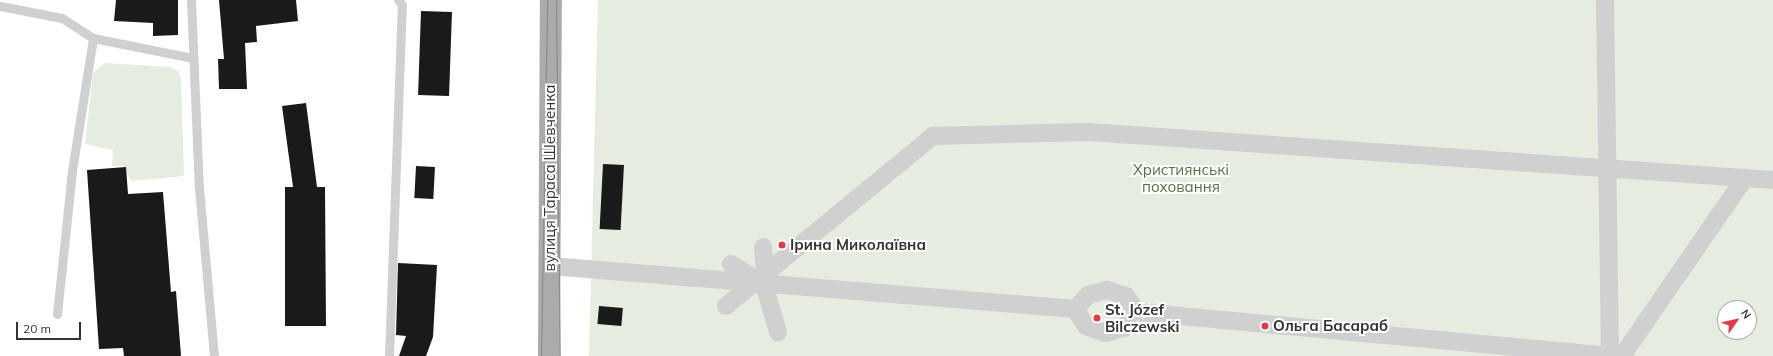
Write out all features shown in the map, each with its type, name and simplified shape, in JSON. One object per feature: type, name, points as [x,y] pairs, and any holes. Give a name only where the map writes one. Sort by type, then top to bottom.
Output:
[{"type":"main road","name":"вулиця Тараса Шевченка","points":[[549,356],[551,0]]},
{"type":"street","points":[[1137,312],[1612,356],[1605,0]]},
{"type":"street","points":[[726,306],[933,136],[1089,132],[1773,179]]},
{"type":"street","points":[[1622,356],[1745,178]]},
{"type":"street","points":[[763,247],[759,280],[778,332]]},
{"type":"street","points":[[732,264],[759,280]]},
{"type":"street","points":[[550,266],[759,280],[1075,309]]},
{"type":"street","points":[[1075,309],[1088,295],[1107,290],[1126,296],[1137,312]]},
{"type":"street","points":[[1075,309],[1086,326],[1105,333],[1124,328],[1137,312]]},
{"type":"lane","points":[[191,0],[192,58],[199,188],[214,356]]},
{"type":"lane","points":[[389,356],[402,5],[398,0]]},
{"type":"lane","points":[[0,6],[62,18],[93,38],[192,58]]},
{"type":"lane","points":[[57,314],[72,171],[93,38]]},
{"type":"green space","name":"Християнські поховання","points":[[598,0],[1773,0],[1773,356],[589,356]]},
{"type":"green space","points":[[105,63],[170,67],[178,71],[181,79],[184,176],[131,181],[124,166],[112,166],[113,150],[85,144],[93,73]]},
{"type":"building","points":[[116,0],[178,0],[178,35],[153,36],[153,23],[114,21]]},
{"type":"building","points":[[219,0],[296,0],[298,21],[256,26],[257,42],[245,43],[247,89],[219,89],[218,59],[224,59]]},
{"type":"building","points":[[421,11],[452,12],[449,96],[418,95]]},
{"type":"building","points":[[306,103],[317,187],[325,187],[326,326],[285,326],[285,187],[293,187],[282,106]]},
{"type":"building","points":[[603,164],[624,165],[621,230],[600,229]]},
{"type":"building","points":[[416,166],[435,167],[433,199],[414,198]]},
{"type":"building","points":[[126,167],[128,194],[163,192],[171,292],[176,291],[181,356],[124,356],[123,348],[99,349],[87,170]]},
{"type":"building","points":[[398,263],[437,265],[433,337],[426,356],[399,356],[406,336],[396,335]]},
{"type":"building","points":[[599,306],[623,308],[621,326],[597,324]]},
{"type":"tram line","points":[[541,356],[547,0]]},
{"type":"tram line","points":[[556,0],[560,356]]},
{"type":"place","name":"Ірина Миколаївна","points":[[782,245]]},
{"type":"place","name":"St. Józef Bilczewski","points":[[1097,318]]},
{"type":"place","name":"Ольга Басараб","points":[[1265,326]]}]
